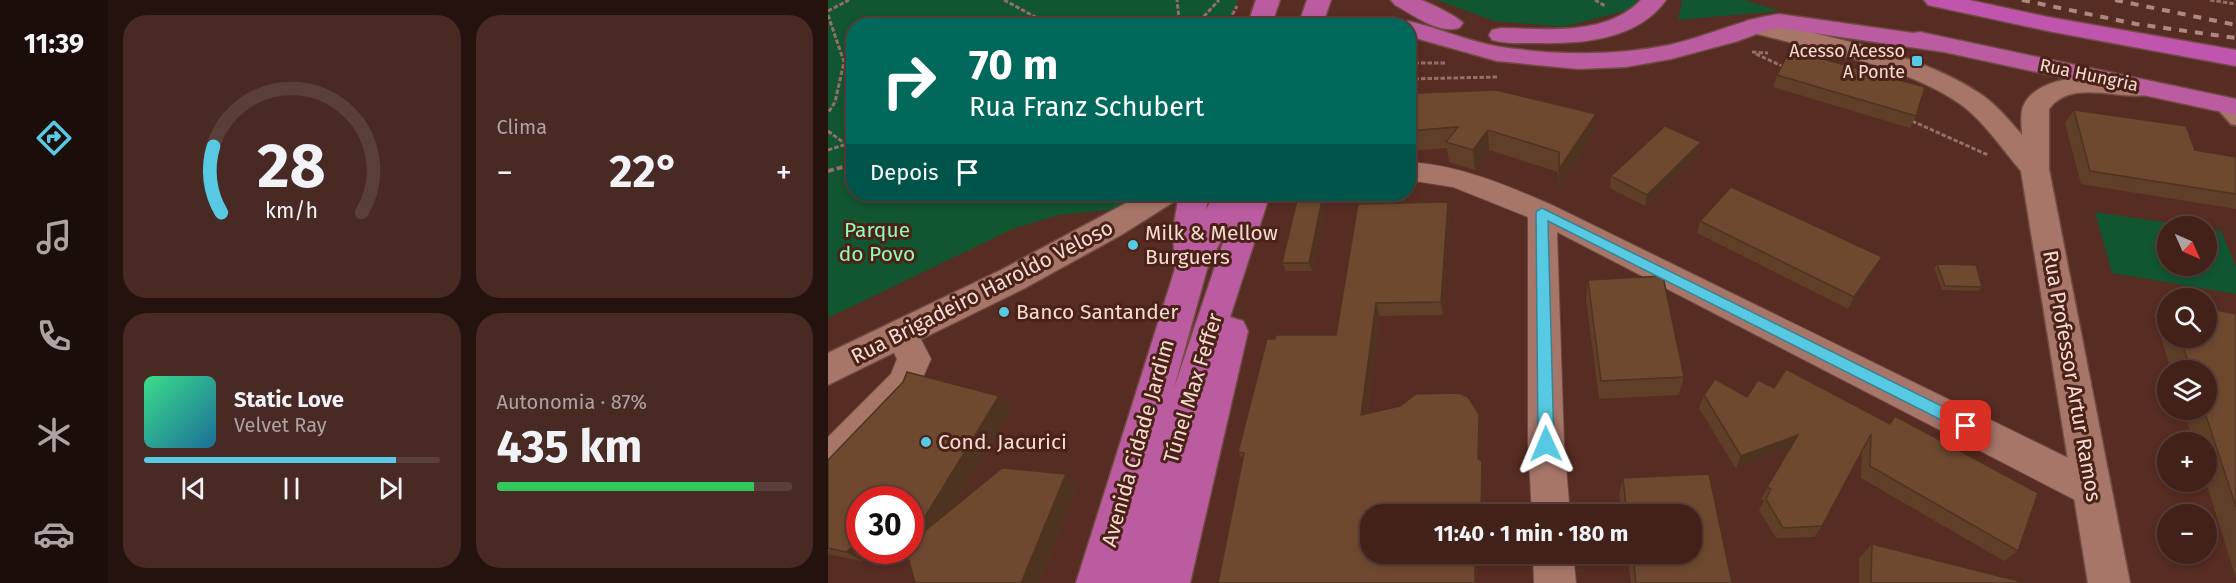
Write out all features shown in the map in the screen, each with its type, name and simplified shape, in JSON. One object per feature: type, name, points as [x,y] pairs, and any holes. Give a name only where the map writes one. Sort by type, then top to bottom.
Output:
[{"type":"highway","points":[[1262,18],[1268,0]]},
{"type":"highway","points":[[1281,18],[1287,0]]},
{"type":"highway","points":[[1296,18],[1302,0]]},
{"type":"highway","points":[[1313,18],[1319,0]]},
{"type":"highway","points":[[1324,18],[1329,0]]},
{"type":"highway","points":[[1403,0],[1438,19],[1522,42],[1581,48],[1618,46],[1652,38],[1694,22],[1708,20],[1754,26]]},
{"type":"highway","points":[[1498,35],[1581,34],[1629,22],[1644,13],[1654,0]]},
{"type":"highway","points":[[1792,0],[1848,21]]},
{"type":"highway","points":[[1936,0],[2048,24],[2236,58]]},
{"type":"highway","points":[[1760,2],[1804,14],[1848,21],[1941,45]]},
{"type":"highway","points":[[1416,30],[1497,54],[1578,61],[1626,59],[1671,52],[1729,36],[1754,26],[1779,21],[1797,22],[1861,35],[1941,45]]},
{"type":"highway","name":"Rua Hungria","points":[[1941,45],[2152,89],[2231,111]]},
{"type":"highway","name":"Avenida Cidade Jardim","points":[[1191,269],[1187,245],[1188,221],[1192,201]]},
{"type":"highway","points":[[1191,269],[1210,201]]},
{"type":"highway","name":"Avenida Cidade Jardim","points":[[1097,583],[1191,269],[1225,201]]},
{"type":"highway","name":"Túnel Max Feffer","points":[[1134,583],[1210,326],[1253,201]]},
{"type":"highway","points":[[1169,583],[1249,256],[1269,201]]},
{"type":"street","points":[[1754,26],[1881,62],[1946,85],[1971,100],[1986,114],[2035,169]]},
{"type":"street","name":"Rua Professor Artur Ramos","points":[[2109,583],[2035,169],[2036,108],[2040,99],[2048,93],[2086,85],[2152,89]]},
{"type":"street","points":[[1416,171],[1431,171],[1484,188],[1542,212],[2092,489]]},
{"type":"street","name":"Rua Brigadeiro Haroldo Veloso","points":[[828,370],[902,335],[1110,228],[1154,201]]},
{"type":"street","points":[[1542,212],[1546,444],[1550,504]]},
{"type":"street","points":[[828,462],[904,383],[914,359],[902,335]]},
{"type":"street","points":[[1554,564],[1555,583]]},
{"type":"path","points":[[828,113],[835,102],[844,62],[828,13],[849,0]]},
{"type":"path","points":[[1004,0],[1037,18]]},
{"type":"path","points":[[1177,0],[1179,18]]},
{"type":"path","points":[[1202,18],[1219,0]]},
{"type":"path","points":[[1230,18],[1240,0]]},
{"type":"path","points":[[2210,0],[2236,4]]},
{"type":"path","points":[[1745,52],[1778,52]]},
{"type":"path","points":[[1416,79],[1508,77]]},
{"type":"path","points":[[1912,121],[1991,156]]},
{"type":"path","points":[[828,131],[844,144]]},
{"type":"path","points":[[828,150],[844,144]]},
{"type":"path","points":[[828,171],[846,166]]},
{"type":"green space","name":"Parque do Povo","points":[[828,0],[1238,0],[1230,18],[846,18],[846,201],[1134,201],[1117,209],[1059,215],[1015,228],[828,318]]},
{"type":"green space","points":[[1437,0],[1637,0],[1632,9],[1563,27],[1494,21]]},
{"type":"green space","points":[[1682,0],[1745,0],[1780,11],[1678,20]]},
{"type":"green space","points":[[2095,212],[2157,221],[2157,276],[2217,276],[2217,230],[2221,231],[2236,266],[2236,294],[2217,291],[2217,288],[2201,288],[2112,273]]},
{"type":"building","points":[[1790,50],[1925,87],[1916,116],[1777,75]]},
{"type":"building","points":[[1496,90],[1596,114],[1559,169],[1559,152],[1488,130],[1473,150],[1446,142],[1458,127],[1416,130],[1416,94]]},
{"type":"building","points":[[2074,110],[2186,126],[2195,150],[2236,157],[2236,194],[2090,171]]},
{"type":"building","points":[[1665,126],[1701,142],[1647,195],[1611,176]]},
{"type":"building","points":[[1731,187],[1882,257],[1854,297],[1700,221]]},
{"type":"building","points":[[1297,201],[1322,201],[1309,263],[1282,263]]},
{"type":"building","points":[[1448,202],[1441,302],[1376,303],[1361,415],[1400,406],[1416,394],[1459,393],[1468,397],[1479,414],[1478,459],[1482,461],[1481,504],[1360,504],[1360,564],[1475,564],[1475,583],[1218,583],[1244,453],[1238,452],[1267,339],[1275,339],[1276,335],[1336,335],[1358,204]]},
{"type":"building","points":[[1937,264],[1976,265],[1982,287],[1945,286]]},
{"type":"building","points":[[1663,276],[1684,377],[1601,381],[1588,280]]},
{"type":"building","points":[[2217,310],[2236,314],[2236,507],[2217,449],[2217,432],[2211,432],[2207,420],[2217,420],[2217,360],[2188,360],[2183,348],[2217,348]]},
{"type":"building","points":[[1786,369],[1890,424],[1895,416],[2038,493],[2018,551],[1870,466],[1871,434],[1822,526],[1783,528],[1766,499],[1771,489],[1767,487],[1798,435],[1741,456],[1704,395],[1715,379],[1747,397],[1758,380],[1774,388]]},
{"type":"building","name":"Cond. Jacurici","points":[[907,372],[999,396],[924,518],[924,486],[846,486],[846,552],[828,548],[828,460],[903,382]]},
{"type":"building","points":[[1002,468],[1066,474],[1021,583],[915,583],[910,564],[924,564],[924,532]]},
{"type":"building","points":[[1709,474],[1732,583],[1636,583],[1634,564],[1702,564],[1702,504],[1626,504],[1623,478]]},
{"type":"building","points":[[1872,544],[2026,583],[1871,583]]},
{"type":"railway","points":[[2022,0],[2136,24],[2236,38]]},
{"type":"railway","points":[[2115,0],[2236,25]]},
{"type":"place","name":"Acesso Acesso A Ponte","points":[[1917,61]]},
{"type":"place","name":"Milk & Mellow Burguers","points":[[1133,245]]},
{"type":"place","name":"Banco Santander","points":[[1004,312]]},
{"type":"place","name":"Cond. Jacurici","points":[[926,442]]},
{"type":"route","points":[[1546,444],[1542,212],[1966,426]]}]
